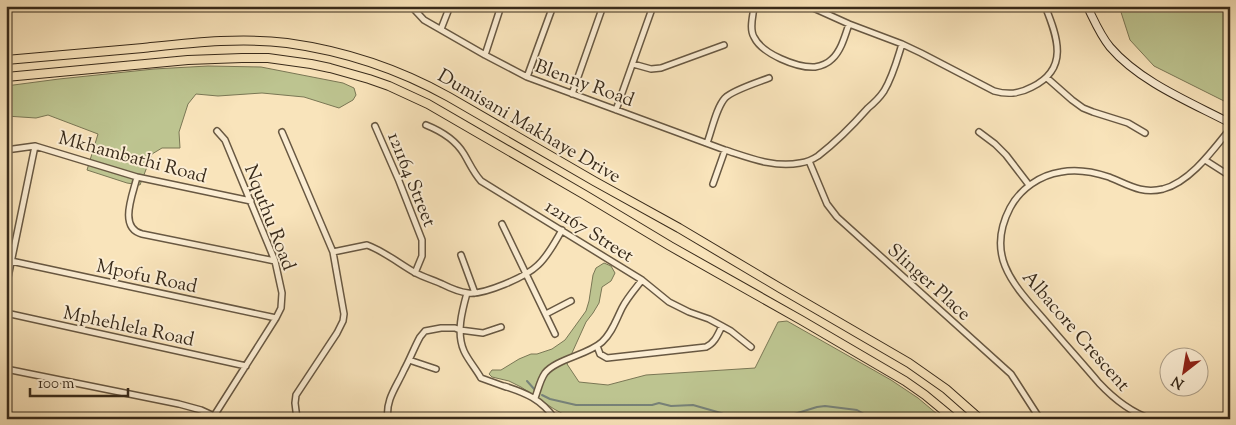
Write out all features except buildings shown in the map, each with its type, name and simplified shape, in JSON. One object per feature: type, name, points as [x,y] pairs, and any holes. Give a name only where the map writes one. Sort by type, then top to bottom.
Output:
[{"type":"main road","name":"Dumisani Makhaye Drive","points":[[6,60],[243,40],[286,43],[315,48],[355,57],[386,68],[416,80],[449,97],[910,363],[946,389],[980,419]]},
{"type":"main road","name":"Dumisani Makhaye Drive","points":[[6,77],[188,60],[268,58],[311,64],[369,79],[428,104],[670,246],[819,330],[905,381],[954,419]]},
{"type":"street","name":"Blenny Road","points":[[411,6],[424,20],[527,77],[725,150],[770,164],[789,165],[809,161],[818,156],[855,123],[882,94],[890,81],[902,44]]},
{"type":"street","points":[[441,29],[450,6]]},
{"type":"street","points":[[485,55],[501,6]]},
{"type":"street","points":[[527,77],[553,6]]},
{"type":"street","points":[[572,94],[603,6]]},
{"type":"street","points":[[616,110],[653,6]]},
{"type":"street","points":[[809,6],[849,24],[902,44],[986,88],[1005,94],[1018,93],[1038,84],[1047,78],[1054,65],[1058,50],[1054,30],[1045,6]]},
{"type":"street","points":[[1087,6],[1109,46],[1122,60],[1163,88],[1230,124]]},
{"type":"street","points":[[754,7],[752,31],[756,41],[768,52],[803,66],[817,67],[831,60],[839,49],[849,24]]},
{"type":"street","points":[[633,64],[651,69],[661,68],[724,44]]},
{"type":"street","points":[[707,142],[719,108],[726,98],[731,94],[770,78]]},
{"type":"street","points":[[1047,78],[1083,108],[1128,123],[1145,133]]},
{"type":"street","name":"121164 Street","points":[[375,126],[422,240],[422,256],[415,272]]},
{"type":"street","name":"121167 Street","points":[[426,126],[448,136],[457,144],[471,168],[482,181],[642,280],[669,302],[722,326],[751,347]]},
{"type":"street","name":"Albacore Crescent","points":[[1151,419],[1129,409],[1099,384],[1018,290],[1007,271],[1003,259],[1000,240],[1002,226],[1012,204],[1029,185],[1039,179],[1060,172],[1092,172],[1109,177],[1130,187],[1151,191],[1174,185],[1205,160],[1230,129]]},
{"type":"street","name":"Nquthu Road","points":[[213,417],[276,318],[281,308],[282,293],[276,261],[225,140],[217,130]]},
{"type":"street","points":[[282,132],[334,252],[344,314],[343,321],[298,391],[295,403],[298,419]]},
{"type":"street","points":[[979,132],[1006,155],[1029,185]]},
{"type":"street","points":[[6,287],[35,146]]},
{"type":"street","name":"Mkhambathi Road","points":[[6,150],[35,146],[137,177],[251,201]]},
{"type":"street","points":[[713,184],[725,150]]},
{"type":"street","points":[[1205,160],[1230,176]]},
{"type":"street","name":"Slinger Place","points":[[809,161],[827,204],[837,218],[1010,374],[1040,419]]},
{"type":"street","points":[[137,177],[128,216],[131,227],[137,233],[276,261]]},
{"type":"street","points":[[502,224],[555,334]]},
{"type":"street","points":[[334,252],[367,245],[415,272],[451,288],[467,293],[475,293],[485,291],[526,274],[539,265],[562,230]]},
{"type":"street","points":[[461,256],[475,293]]},
{"type":"street","name":"Mpofu Road","points":[[11,261],[276,318]]},
{"type":"street","points":[[535,398],[542,378],[549,369],[604,341],[628,298],[642,280]]},
{"type":"street","points":[[467,293],[460,330],[462,344],[464,351],[481,378],[521,391],[535,398],[555,419]]},
{"type":"street","points":[[546,314],[571,301]]},
{"type":"street","name":"Mphehlela Road","points":[[6,313],[246,366]]},
{"type":"street","points":[[388,419],[390,397],[420,337],[425,331],[451,327],[483,333],[501,326]]},
{"type":"street","points":[[597,346],[600,354],[607,358],[706,347],[715,340],[722,326]]},
{"type":"street","points":[[408,360],[436,369]]},
{"type":"street","points":[[6,369],[179,404],[201,410],[213,417]]},
{"type":"street","points":[[496,383],[506,387]]},
{"type":"green space","points":[[1119,6],[1230,6],[1230,104],[1154,66],[1130,40]]},
{"type":"green space","points":[[208,66],[261,67],[343,83],[354,88],[356,95],[353,100],[339,108],[304,97],[262,93],[218,96],[196,94],[188,104],[179,132],[180,148],[162,148],[152,154],[140,185],[127,183],[87,170],[98,134],[48,115],[36,118],[6,116],[6,86],[154,69]]},
{"type":"green space","points":[[604,263],[611,266],[615,273],[611,281],[602,287],[599,303],[586,322],[567,364],[579,382],[608,385],[646,375],[755,368],[778,322],[787,321],[891,380],[918,398],[943,419],[834,419],[821,414],[811,419],[589,418],[567,416],[521,387],[509,381],[492,377],[489,374],[492,370],[501,370],[531,354],[552,349],[565,340],[586,311],[593,275],[596,268]]},
{"type":"waterway","points":[[527,381],[535,390]]},
{"type":"waterway","points":[[542,395],[550,399],[576,405],[652,405],[659,403],[671,406],[693,405],[721,413],[733,419]]},
{"type":"waterway","points":[[784,419],[791,415],[825,406],[857,410],[873,419]]}]
